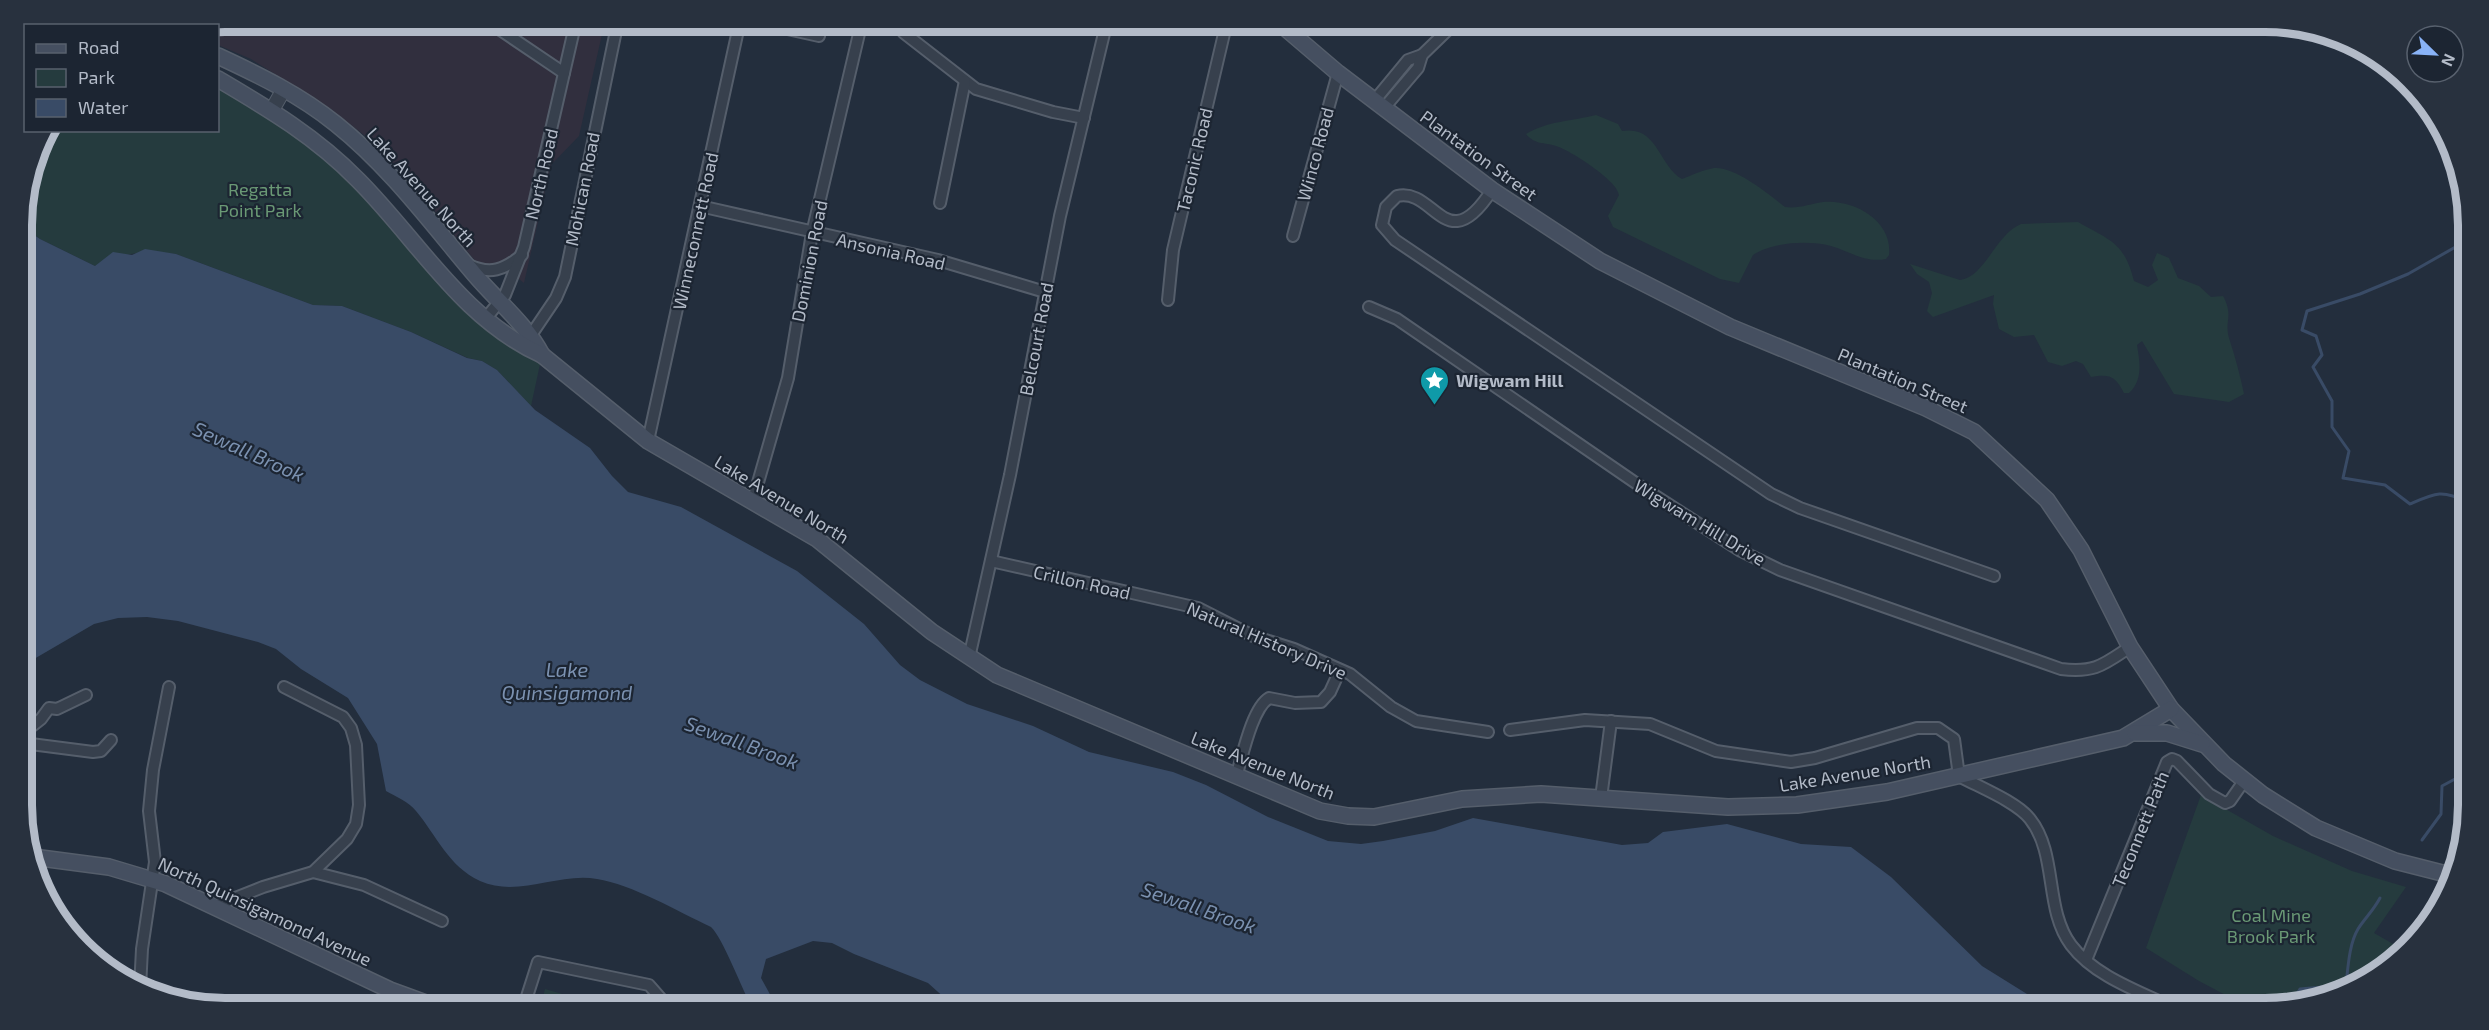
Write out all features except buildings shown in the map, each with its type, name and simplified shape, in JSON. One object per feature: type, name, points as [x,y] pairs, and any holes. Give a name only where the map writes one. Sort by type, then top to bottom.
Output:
[{"type":"main road","name":"Plantation Street","points":[[1290,32],[1338,73],[1492,190],[1577,247],[1649,288],[1730,327],[1926,408],[1974,432],[2030,482],[2062,521],[2099,582],[2130,647],[2171,709],[2203,744],[2244,781],[2282,808],[2326,833],[2395,861],[2445,874]]},
{"type":"main road","name":"Lake Avenue North","points":[[219,56],[284,89],[335,123],[371,155],[500,302],[527,341],[648,441],[753,500],[830,548],[926,627],[969,658],[1023,688],[1307,807],[1348,816],[1374,817],[1441,803],[1494,796],[1541,794],[1728,807],[1797,805],[1887,792],[2135,733]]},
{"type":"main road","name":"Lake Avenue North","points":[[219,81],[272,110],[309,136],[360,181],[455,292],[486,318],[527,341]]},
{"type":"main road","points":[[2135,733],[2171,709]]},
{"type":"main road","points":[[2135,733],[2167,734],[2203,744]]},
{"type":"main road","name":"North Quinsigamond Avenue","points":[[39,858],[109,867],[154,880],[390,990],[414,999]]},
{"type":"street","points":[[504,32],[564,72]]},
{"type":"street","name":"North Road","points":[[486,318],[510,287],[522,255],[571,32]]},
{"type":"street","name":"Mohican Road","points":[[527,341],[556,298],[565,277],[616,32]]},
{"type":"street","name":"Winneconnett Road","points":[[648,441],[738,32]]},
{"type":"street","points":[[801,32],[819,36]]},
{"type":"street","name":"Dominion Road","points":[[753,500],[788,378],[812,233],[859,32]]},
{"type":"street","points":[[903,32],[965,81],[989,94],[1084,118]]},
{"type":"street","name":"Belcourt Road","points":[[969,658],[991,561],[1045,292],[1104,32]]},
{"type":"street","name":"Taconic Road","points":[[1168,300],[1173,250],[1224,32]]},
{"type":"street","points":[[1380,104],[1418,68],[1422,56],[1446,32]]},
{"type":"street","name":"Winco Road","points":[[1293,236],[1338,73]]},
{"type":"street","points":[[940,203],[965,81]]},
{"type":"street","points":[[272,110],[284,89]]},
{"type":"street","points":[[1492,190],[1478,211],[1469,217],[1457,220],[1448,220],[1414,198],[1397,196],[1388,204],[1382,225],[1395,240],[1731,469],[1772,494],[1800,508],[1994,576]]},
{"type":"street","name":"Ansonia Road","points":[[700,206],[938,260],[1045,292]]},
{"type":"street","points":[[465,263],[483,271],[494,272],[511,264],[522,255]]},
{"type":"street","name":"Wigwam Hill Drive","points":[[1369,307],[1397,319],[1549,425],[1741,551],[1780,570],[2061,669],[2084,672],[2104,664],[2130,647]]},
{"type":"street","name":"Crillon Road","points":[[991,561],[1174,602]]},
{"type":"street","name":"Natural History Drive","points":[[1174,602],[1208,612],[1253,636],[1294,649],[1357,678],[1391,707],[1416,721],[1488,732]]},
{"type":"street","points":[[1236,777],[1253,724],[1265,700],[1269,698],[1295,703],[1321,702],[1330,692],[1340,670]]},
{"type":"street","points":[[140,979],[142,950],[154,880],[150,797],[169,687]]},
{"type":"street","points":[[214,906],[263,886],[313,872],[347,839],[356,824],[359,805],[356,745],[351,728],[343,717],[284,687]]},
{"type":"street","points":[[32,726],[49,708],[57,709],[86,695]]},
{"type":"street","points":[[1510,730],[1585,720],[1611,721],[1663,728],[1724,753],[1791,762],[1815,758],[1917,728],[1941,730],[1954,739],[1959,776],[2021,810],[2030,818],[2043,850],[2060,925],[2069,943],[2086,960],[2112,977],[2154,998]]},
{"type":"street","points":[[1601,798],[1611,721]]},
{"type":"street","points":[[32,744],[93,752],[102,751],[111,740]]},
{"type":"street","name":"Teconnett Path","points":[[2086,960],[2167,762],[2172,759],[2177,762],[2210,794],[2225,803],[2230,801],[2244,781]]},
{"type":"street","points":[[313,872],[364,885],[442,921]]},
{"type":"street","points":[[526,999],[538,962],[650,985],[661,999]]},
{"type":"shaded area","points":[[219,32],[603,32],[579,136],[551,165],[524,283],[501,265],[485,267],[476,262],[411,182],[369,139],[332,110],[251,59],[219,45]]},
{"type":"green space","name":"Regatta Point Park","points":[[219,80],[309,136],[455,292],[542,355],[531,406],[497,370],[482,361],[468,358],[411,332],[342,306],[313,305],[176,254],[135,253],[95,266],[32,233],[33,200],[38,175],[55,132],[219,132]]},
{"type":"green space","points":[[1596,115],[1618,124],[1622,131],[1643,134],[1674,173],[1682,179],[1714,168],[1722,169],[1752,182],[1785,207],[1835,202],[1859,208],[1878,222],[1885,232],[1889,243],[1889,255],[1886,259],[1871,260],[1822,244],[1791,243],[1770,247],[1753,255],[1739,283],[1720,279],[1613,227],[1608,216],[1619,195],[1611,182],[1572,153],[1556,146],[1536,142],[1526,134],[1551,124]]},
{"type":"green space","points":[[2078,222],[2108,239],[2121,250],[2134,281],[2148,287],[2158,280],[2152,265],[2157,253],[2169,258],[2178,278],[2199,286],[2211,297],[2223,296],[2228,309],[2229,338],[2244,394],[2229,402],[2174,394],[2142,341],[2137,345],[2139,365],[2137,383],[2129,393],[2124,393],[2115,380],[2107,376],[2091,377],[2083,364],[2076,361],[2062,366],[2048,362],[2034,335],[2014,337],[1999,329],[1993,304],[1994,295],[1933,317],[1927,311],[1932,293],[1929,282],[1917,274],[1910,264],[1960,280],[1976,272],[2004,237],[2021,224]]},
{"type":"green space","name":"Coal Mine Brook Park","points":[[2201,795],[2273,836],[2352,871],[2406,887],[2374,933],[2397,946],[2382,959],[2350,979],[2302,995],[2277,998],[2231,998],[2146,948]]},
{"type":"green space","points":[[545,989],[579,999],[543,999]]},
{"type":"water","name":"Lake Quinsigamond","points":[[32,234],[95,266],[113,252],[132,255],[145,249],[176,254],[313,305],[342,306],[411,332],[467,358],[482,361],[497,370],[535,410],[590,448],[628,492],[681,507],[797,571],[864,624],[900,665],[920,680],[967,704],[1033,726],[1089,752],[1173,772],[1206,785],[1268,817],[1328,841],[1361,844],[1383,841],[1435,831],[1473,818],[1622,845],[1648,843],[1663,832],[1727,824],[1801,844],[1851,847],[1891,877],[1982,966],[2038,998],[945,999],[928,983],[832,943],[813,941],[766,959],[761,978],[772,999],[748,999],[721,942],[711,927],[655,899],[625,886],[597,879],[568,879],[509,887],[494,886],[469,875],[451,859],[413,808],[386,791],[377,744],[348,698],[301,669],[276,649],[178,621],[147,617],[118,618],[94,624],[32,660]]},
{"type":"waterway","points":[[2458,246],[2408,274],[2360,294],[2307,311],[2302,330],[2316,336],[2322,355],[2313,367],[2332,401],[2332,427],[2349,451],[2343,478],[2385,485],[2410,504],[2438,494],[2458,498]]},
{"type":"waterway","points":[[2422,840],[2441,814],[2442,786],[2458,777]]},
{"type":"waterway","points":[[2346,980],[2349,956],[2355,935],[2380,898]]},
{"type":"waterway","points":[[2296,996],[2300,989],[2330,986]]},
{"type":"place","name":"Wigwam Hill","points":[[1435,406]]},
{"type":"water label","name":"Sewall Brook","points":[[249,451]]},
{"type":"water label","name":"Sewall Brook","points":[[742,742]]},
{"type":"water label","name":"Sewall Brook","points":[[1199,907]]}]
